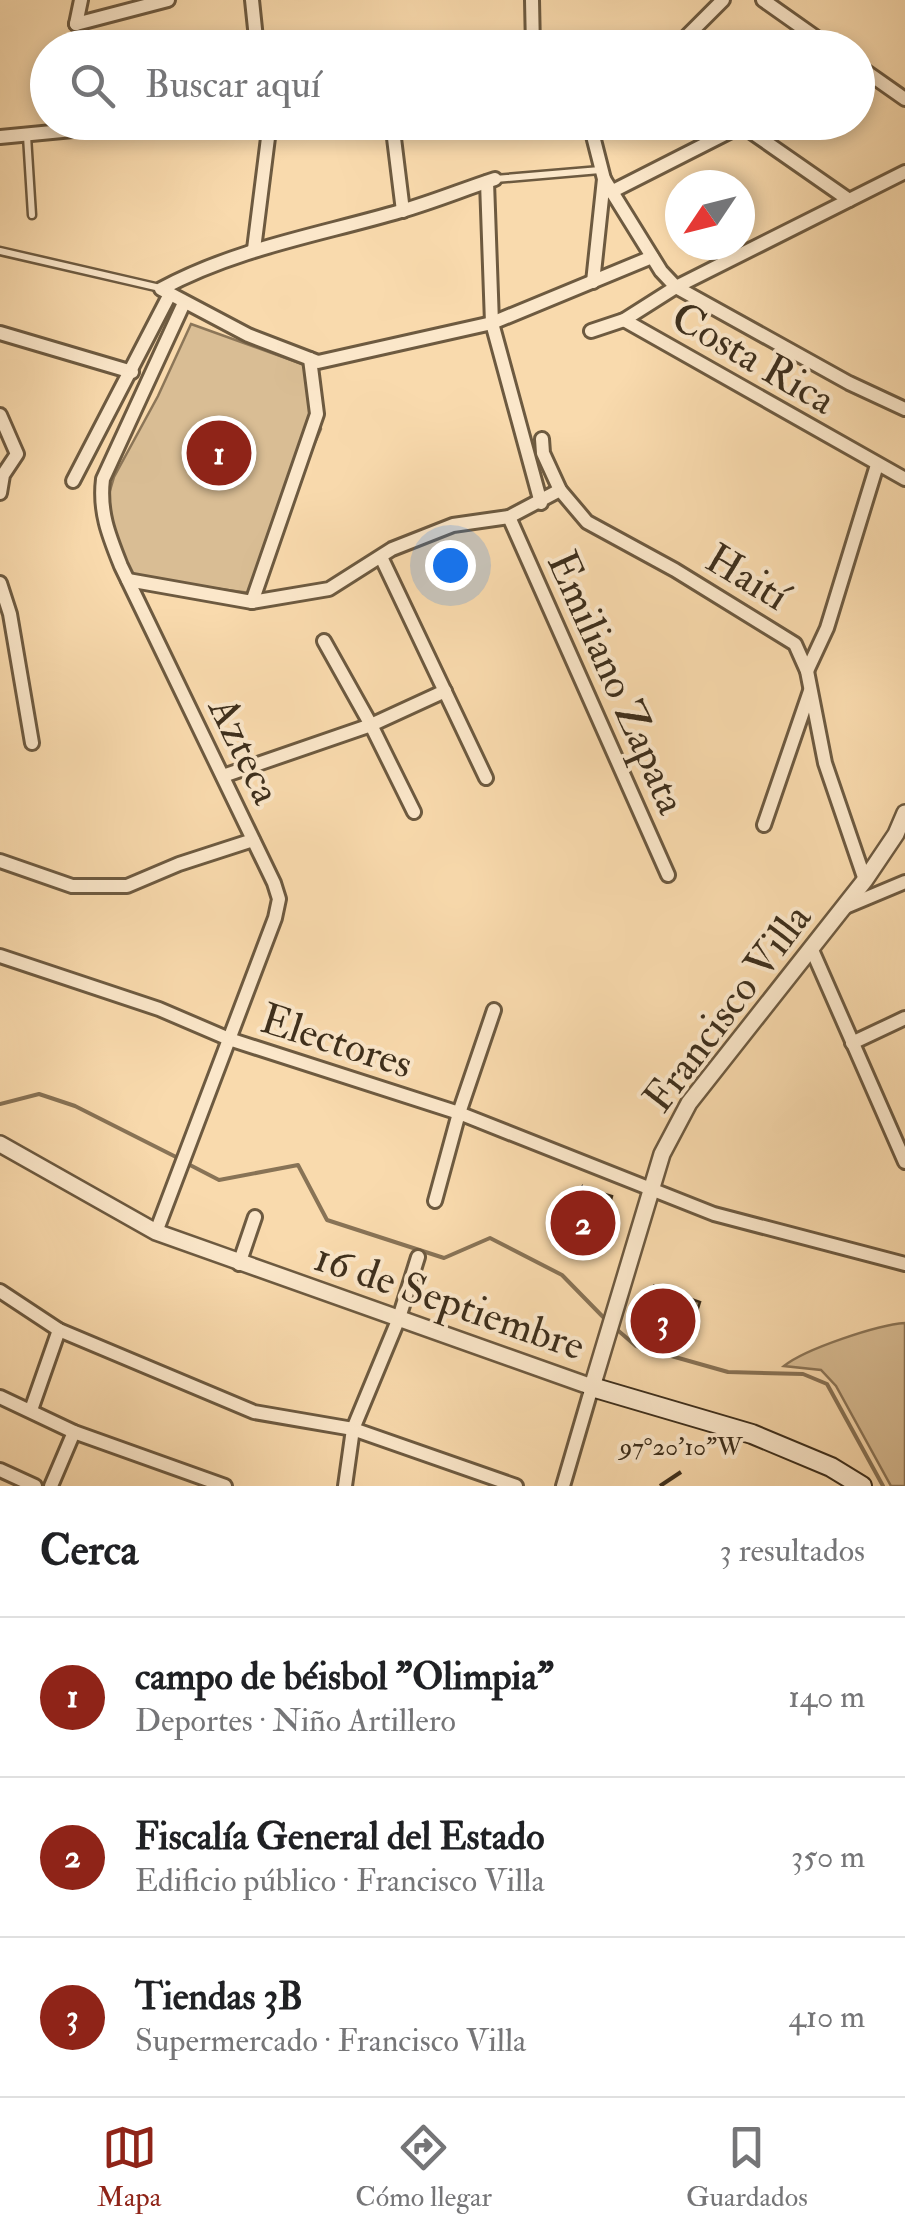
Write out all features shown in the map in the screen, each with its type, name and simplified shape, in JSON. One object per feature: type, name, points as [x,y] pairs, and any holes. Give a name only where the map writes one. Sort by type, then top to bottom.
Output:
[{"type":"main road","name":"16 de Septiembre","points":[[592,1387],[752,1434],[831,1467],[862,1486]]},
{"type":"street","points":[[82,0],[76,24],[168,0]]},
{"type":"street","points":[[252,0],[255,30]]},
{"type":"street","points":[[532,0],[533,30]]},
{"type":"street","points":[[694,30],[723,0]]},
{"type":"street","points":[[762,0],[805,30]]},
{"type":"street","points":[[875,78],[905,99]]},
{"type":"street","points":[[0,136],[30,134]]},
{"type":"street","points":[[254,248],[268,140]]},
{"type":"street","points":[[394,140],[403,211]]},
{"type":"street","points":[[592,282],[602,174],[596,140]]},
{"type":"street","points":[[611,192],[709,140]]},
{"type":"street","points":[[762,140],[849,200]]},
{"type":"street","points":[[590,332],[624,320],[676,288],[905,172]]},
{"type":"street","points":[[602,174],[652,257],[676,288],[905,409]]},
{"type":"street","points":[[73,481],[132,372],[166,292],[214,262],[254,248],[403,211],[491,180],[492,323],[541,503]]},
{"type":"street","points":[[166,292],[248,335],[318,362],[492,323],[652,257]]},
{"type":"street","name":"Azteca","points":[[156,1232],[275,918],[278,900],[274,882],[105,528],[103,480],[184,303]]},
{"type":"street","name":"Costa Rica","points":[[624,320],[905,479]]},
{"type":"street","points":[[0,333],[132,372]]},
{"type":"street","points":[[252,602],[316,414],[310,359]]},
{"type":"street","points":[[0,415],[17,454],[2,473],[0,493]]},
{"type":"street","name":"Haití","points":[[542,439],[543,453],[560,490],[587,522],[796,644],[807,671],[825,763],[865,880]]},
{"type":"street","points":[[807,671],[827,628],[877,465]]},
{"type":"street","points":[[128,580],[252,602],[330,590],[392,550],[453,525],[509,517],[560,490]]},
{"type":"street","name":"Emiliano Zapata","points":[[509,517],[614,761],[668,874]]},
{"type":"street","points":[[382,558],[486,778]]},
{"type":"street","points":[[0,583],[10,614],[32,743]]},
{"type":"street","points":[[324,641],[414,812]]},
{"type":"street","points":[[764,826],[811,688]]},
{"type":"street","points":[[223,776],[371,725],[444,691]]},
{"type":"street","name":"Francisco Villa","points":[[563,1486],[662,1154],[688,1102],[865,880],[896,834],[905,812]]},
{"type":"street","points":[[0,861],[72,886],[127,886],[254,840]]},
{"type":"street","points":[[843,908],[905,882]]},
{"type":"street","points":[[812,950],[900,1140],[905,1162]]},
{"type":"street","name":"Electores","points":[[0,956],[159,1009],[228,1039],[459,1113],[714,1214],[905,1264]]},
{"type":"street","points":[[435,1202],[459,1113],[494,1010]]},
{"type":"street","points":[[852,1043],[905,1018]]},
{"type":"street","name":"16 de Septiembre","points":[[0,1144],[156,1232],[592,1387]]},
{"type":"street","points":[[238,1264],[255,1217]]},
{"type":"street","points":[[344,1486],[353,1429],[399,1318],[418,1257]]},
{"type":"street","points":[[0,1291],[59,1330],[254,1412],[353,1429],[516,1486]]},
{"type":"street","points":[[31,1410],[59,1330]]},
{"type":"street","points":[[0,1397],[74,1432],[225,1486]]},
{"type":"street","points":[[51,1486],[74,1432]]},
{"type":"street","points":[[0,1470],[35,1486]]},
{"type":"lane","points":[[27,134],[32,215]]},
{"type":"lane","points":[[491,180],[602,174]]},
{"type":"lane","points":[[0,252],[166,292]]},
{"type":"shaded area","points":[[191,324],[305,365],[321,429],[250,593],[129,577],[112,538],[106,504],[114,477]]},
{"type":"shaded area","points":[[905,1323],[905,1486],[891,1486],[836,1386],[821,1370],[784,1366],[842,1339]]},
{"type":"building","points":[[582,1187],[612,1196],[603,1230],[573,1222]]},
{"type":"building","points":[[654,1286],[700,1302],[692,1327],[645,1311]]},
{"type":"waterway","points":[[0,1104],[39,1094],[75,1106],[180,1159]]},
{"type":"waterway","points":[[188,1164],[219,1180],[298,1165],[327,1220],[444,1258],[490,1238],[562,1275],[607,1321]]},
{"type":"waterway","points":[[614,1327],[636,1346],[728,1372],[803,1374],[827,1384],[883,1486]]},
{"type":"place","name":"campo de béisbol \"Olimpia\"","points":[[219,453]]},
{"type":"place","name":"Fiscalía General del Estado","points":[[583,1223]]},
{"type":"place","name":"Tiendas 3B","points":[[663,1321]]}]
